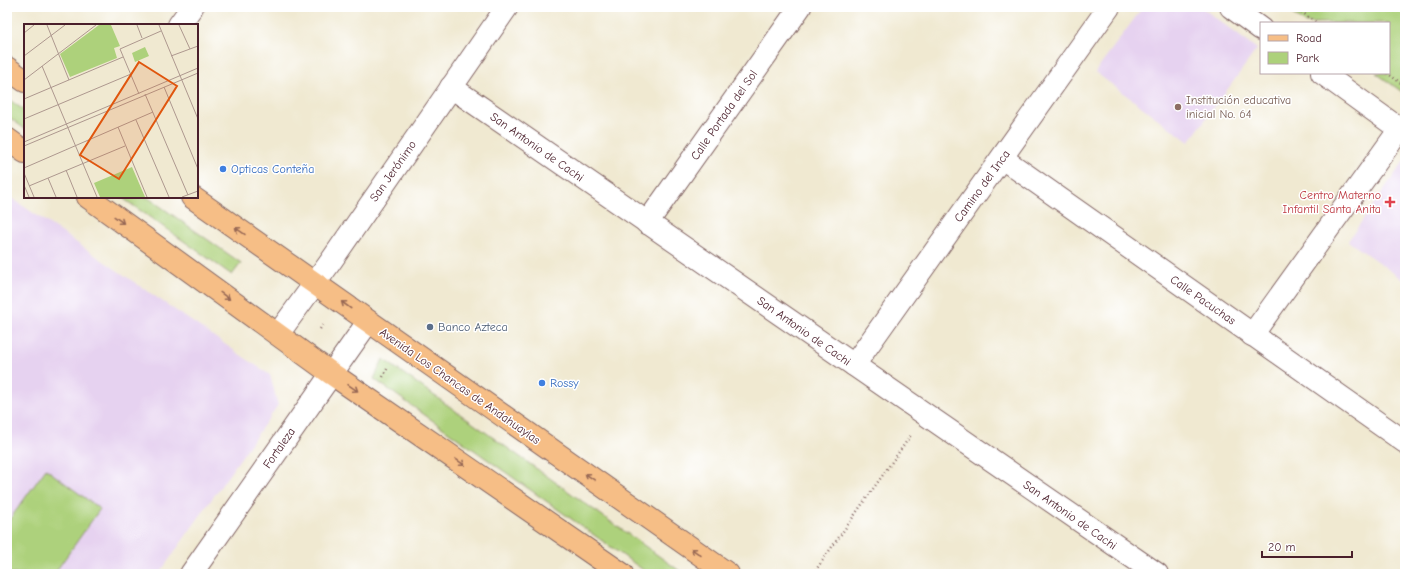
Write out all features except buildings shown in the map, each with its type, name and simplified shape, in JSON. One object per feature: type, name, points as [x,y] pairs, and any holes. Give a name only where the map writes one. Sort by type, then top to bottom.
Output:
[{"type":"main road","points":[[7,68],[24,80]]},
{"type":"main road","points":[[7,139],[24,151]]},
{"type":"main road","points":[[89,198],[332,374],[622,574]]},
{"type":"main road","name":"Avenida Los Chancas de Andahuaylas","points":[[193,198],[728,574]]},
{"type":"street","points":[[180,24],[192,7]]},
{"type":"street","name":"San Jerónimo","points":[[278,334],[507,7]]},
{"type":"street","name":"Calle Portada del Sol","points":[[647,223],[800,7]]},
{"type":"street","name":"Camino del Inca","points":[[854,365],[1109,7]]},
{"type":"street","points":[[1231,7],[1260,28]]},
{"type":"street","points":[[1252,335],[1402,131],[1323,74]]},
{"type":"street","name":"San Antonio de Cachi","points":[[451,87],[1157,574]]},
{"type":"street","name":"Calle Pacuchas","points":[[1002,158],[1405,442]]},
{"type":"street","name":"Fortaleza","points":[[191,574],[368,322]]},
{"type":"path","points":[[1295,7],[1316,22]]},
{"type":"path","points":[[1388,74],[1405,86]]},
{"type":"path","points":[[380,383],[390,361]]},
{"type":"path","points":[[814,574],[925,415]]},
{"type":"shaded area","name":"Institución educativa inicial No. 64","points":[[1143,7],[1201,7],[1257,49],[1189,142],[1095,72]]},
{"type":"shaded area","name":"Centro Materno Infantil Santa Anita","points":[[1404,161],[1405,162],[1405,281],[1348,241]]},
{"type":"shaded area","points":[[7,195],[270,375],[278,405],[159,574],[7,574]]},
{"type":"green space","points":[[1283,7],[1405,7],[1405,94],[1377,74],[1390,74],[1390,22],[1304,22]]},
{"type":"green space","points":[[7,98],[24,110],[24,128],[7,116]]},
{"type":"green space","points":[[122,198],[148,198],[241,263],[232,275]]},
{"type":"green space","points":[[383,359],[684,574],[649,574],[374,379]]},
{"type":"green space","points":[[46,469],[100,509],[54,574],[7,574],[7,523]]},
{"type":"place","name":"Institución educativa inicial No. 64","points":[[1178,107]]},
{"type":"place","name":"Opticas Conteña","points":[[223,169]]},
{"type":"place","name":"Centro Materno Infantil Santa Anita","points":[[1390,202]]},
{"type":"place","name":"Banco Azteca","points":[[430,327]]},
{"type":"place","name":"Rossy","points":[[542,383]]}]
